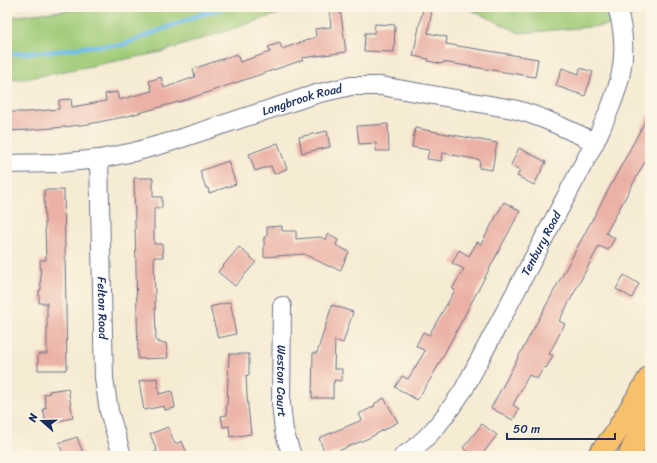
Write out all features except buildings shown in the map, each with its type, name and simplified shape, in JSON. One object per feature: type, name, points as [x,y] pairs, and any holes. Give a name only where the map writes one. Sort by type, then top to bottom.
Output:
[{"type":"highway","points":[[598,456],[613,437],[650,377]]},
{"type":"highway","points":[[629,456],[650,414]]},
{"type":"street","name":"Tenbury Road","points":[[403,456],[425,439],[440,422],[464,389],[595,142],[613,103],[620,81],[624,60],[624,40],[621,18],[617,7]]},
{"type":"street","name":"Longbrook Road","points":[[7,164],[58,163],[99,159],[134,152],[170,142],[316,94],[351,86],[381,86],[513,109],[545,119],[595,142]]},
{"type":"street","name":"Felton Road","points":[[99,159],[104,378],[109,412],[122,456]]},
{"type":"street","name":"Weston Court","points":[[282,306],[281,404],[284,431],[292,456]]},
{"type":"green space","points":[[98,7],[299,7],[162,52],[25,79],[7,78],[7,17]]},
{"type":"green space","points":[[465,7],[650,7],[650,14],[638,14],[603,26],[520,33]]},
{"type":"waterway","points":[[7,54],[58,51],[90,46],[122,45],[199,15],[225,7]]}]
